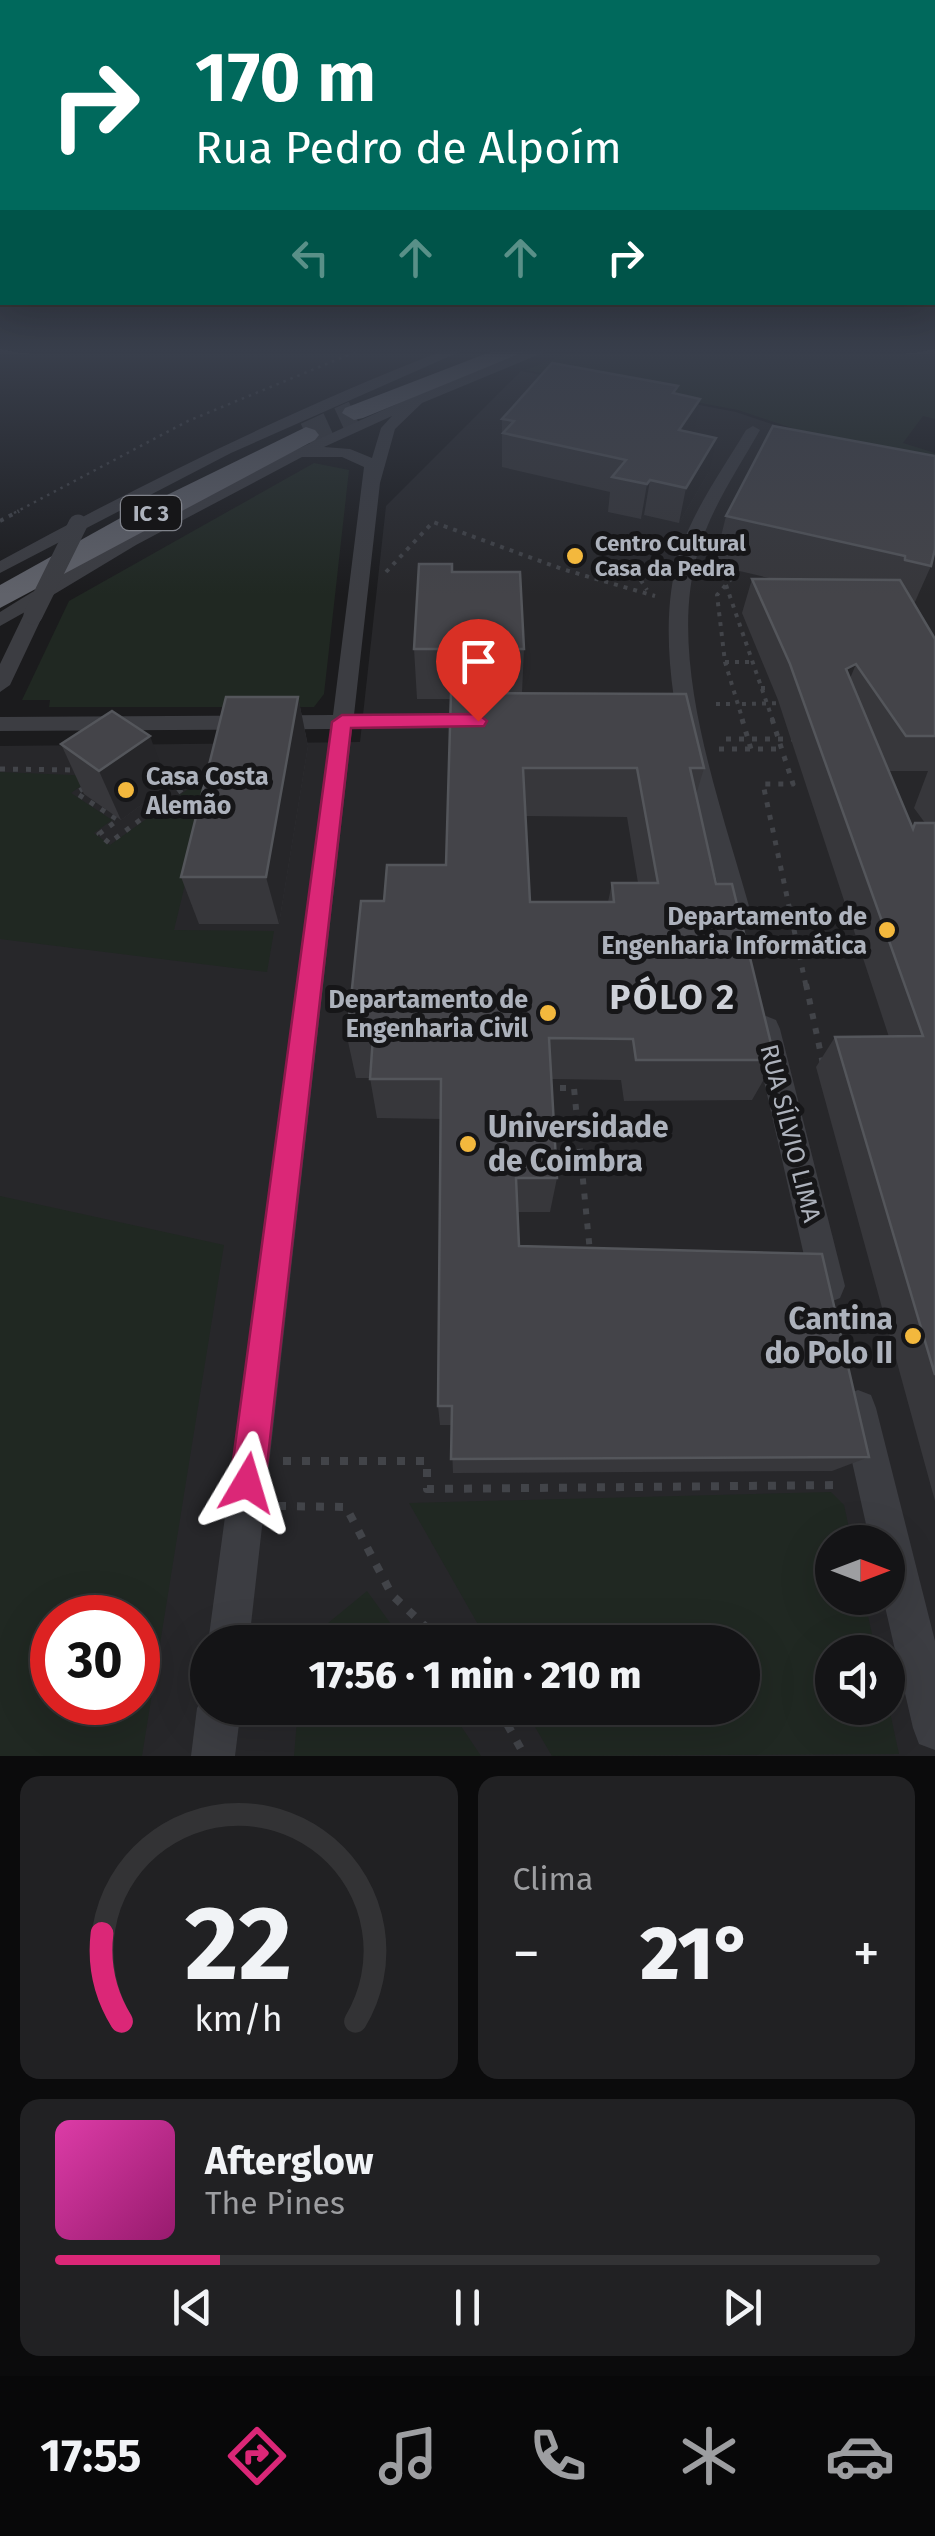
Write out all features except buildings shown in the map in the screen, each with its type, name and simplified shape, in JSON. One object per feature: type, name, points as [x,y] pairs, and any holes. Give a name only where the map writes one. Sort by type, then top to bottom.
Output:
[{"type":"highway","name":"IC 3","points":[[0,584],[304,432]]},
{"type":"highway","name":"IC 3","points":[[0,598],[304,432]]},
{"type":"street","points":[[0,568],[78,524],[307,431]]},
{"type":"street","points":[[364,431],[379,451]]},
{"type":"street","points":[[230,1625],[372,483],[387,431]]},
{"type":"street","points":[[744,937],[704,712],[680,640],[685,564],[753,431]]},
{"type":"street","points":[[304,432],[334,451],[362,457],[372,465],[372,483]]},
{"type":"street","points":[[0,620],[304,432]]},
{"type":"street","points":[[0,685],[78,524]]},
{"type":"street","points":[[659,720],[704,712]]},
{"type":"street","points":[[0,724],[492,721]]},
{"type":"street","name":"RUA SÍLVIO LIMA","points":[[758,996],[834,1310]]},
{"type":"street","points":[[852,1386],[935,1728]]},
{"type":"street","points":[[214,1756],[218,1725]]},
{"type":"path","points":[[0,522],[169,431]]},
{"type":"path","points":[[384,574],[433,522],[562,569],[649,592],[632,566],[605,566]]},
{"type":"path","points":[[562,569],[568,563]]},
{"type":"path","points":[[732,578],[717,600],[725,662],[751,749]]},
{"type":"path","points":[[726,585],[793,784],[763,784],[824,1067]]},
{"type":"path","points":[[725,662],[752,662]]},
{"type":"path","points":[[761,688],[772,688]]},
{"type":"path","points":[[704,712],[738,704],[790,704]]},
{"type":"path","points":[[772,722],[788,722]]},
{"type":"path","points":[[726,738],[803,739]]},
{"type":"path","points":[[728,749],[796,755]]},
{"type":"path","points":[[93,782],[76,793],[118,820],[99,834],[109,843],[213,766],[217,753]]},
{"type":"path","points":[[0,769],[91,770]]},
{"type":"path","points":[[532,1088],[574,1088],[589,1252],[607,1252]]},
{"type":"path","points":[[250,1461],[426,1461],[427,1490],[844,1485]]},
{"type":"path","points":[[245,1505],[346,1506],[392,1595],[424,1625]]},
{"type":"path","points":[[508,1725],[525,1756]]},
{"type":"shaded area","name":"Universidade de Coimbra","points":[[461,431],[792,431],[935,479],[935,1756],[0,1756],[0,746],[360,742],[386,506]]},
{"type":"shaded area","points":[[801,431],[912,431],[903,443],[935,453],[935,476]]},
{"type":"shaded area","points":[[314,463],[349,470],[324,694],[314,707],[49,707],[50,700],[22,700],[69,601]]},
{"type":"shaded area","points":[[0,772],[95,776],[71,793],[112,820],[94,833],[110,845],[212,772],[174,930],[274,931],[267,972],[0,939]]},
{"type":"shaded area","points":[[0,1196],[224,1245],[160,1644],[160,1595],[30,1595],[30,1725],[147,1725],[142,1756],[0,1756]]},
{"type":"shaded area","points":[[831,1492],[844,1505],[848,1525],[815,1525],[815,1615],[868,1615],[872,1635],[815,1635],[815,1725],[893,1725],[899,1754],[552,1756],[534,1725],[760,1725],[760,1625],[478,1625],[409,1503]]},
{"type":"shaded area","points":[[367,1591],[392,1625],[326,1625]]},
{"type":"shaded area","points":[[297,1725],[460,1725],[481,1756],[294,1756]]},
{"type":"tunnel","points":[[306,435],[315,431]]},
{"type":"place","name":"Centro Cultural Casa da Pedra","points":[[575,556]]},
{"type":"place","name":"Casa Costa Alemão","points":[[126,790]]},
{"type":"place","name":"Departamento de Engenharia Informática","points":[[887,930]]},
{"type":"place","name":"Departamento de Engenharia Civil","points":[[548,1013]]},
{"type":"place","name":"Universidade de Coimbra","points":[[468,1144]]},
{"type":"place","name":"Cantina do Polo II","points":[[913,1336]]},
{"type":"district","name":"PÓLO 2","points":[[673,997]]},
{"type":"route","points":[[247,1483],[342,722],[478,721]]}]
